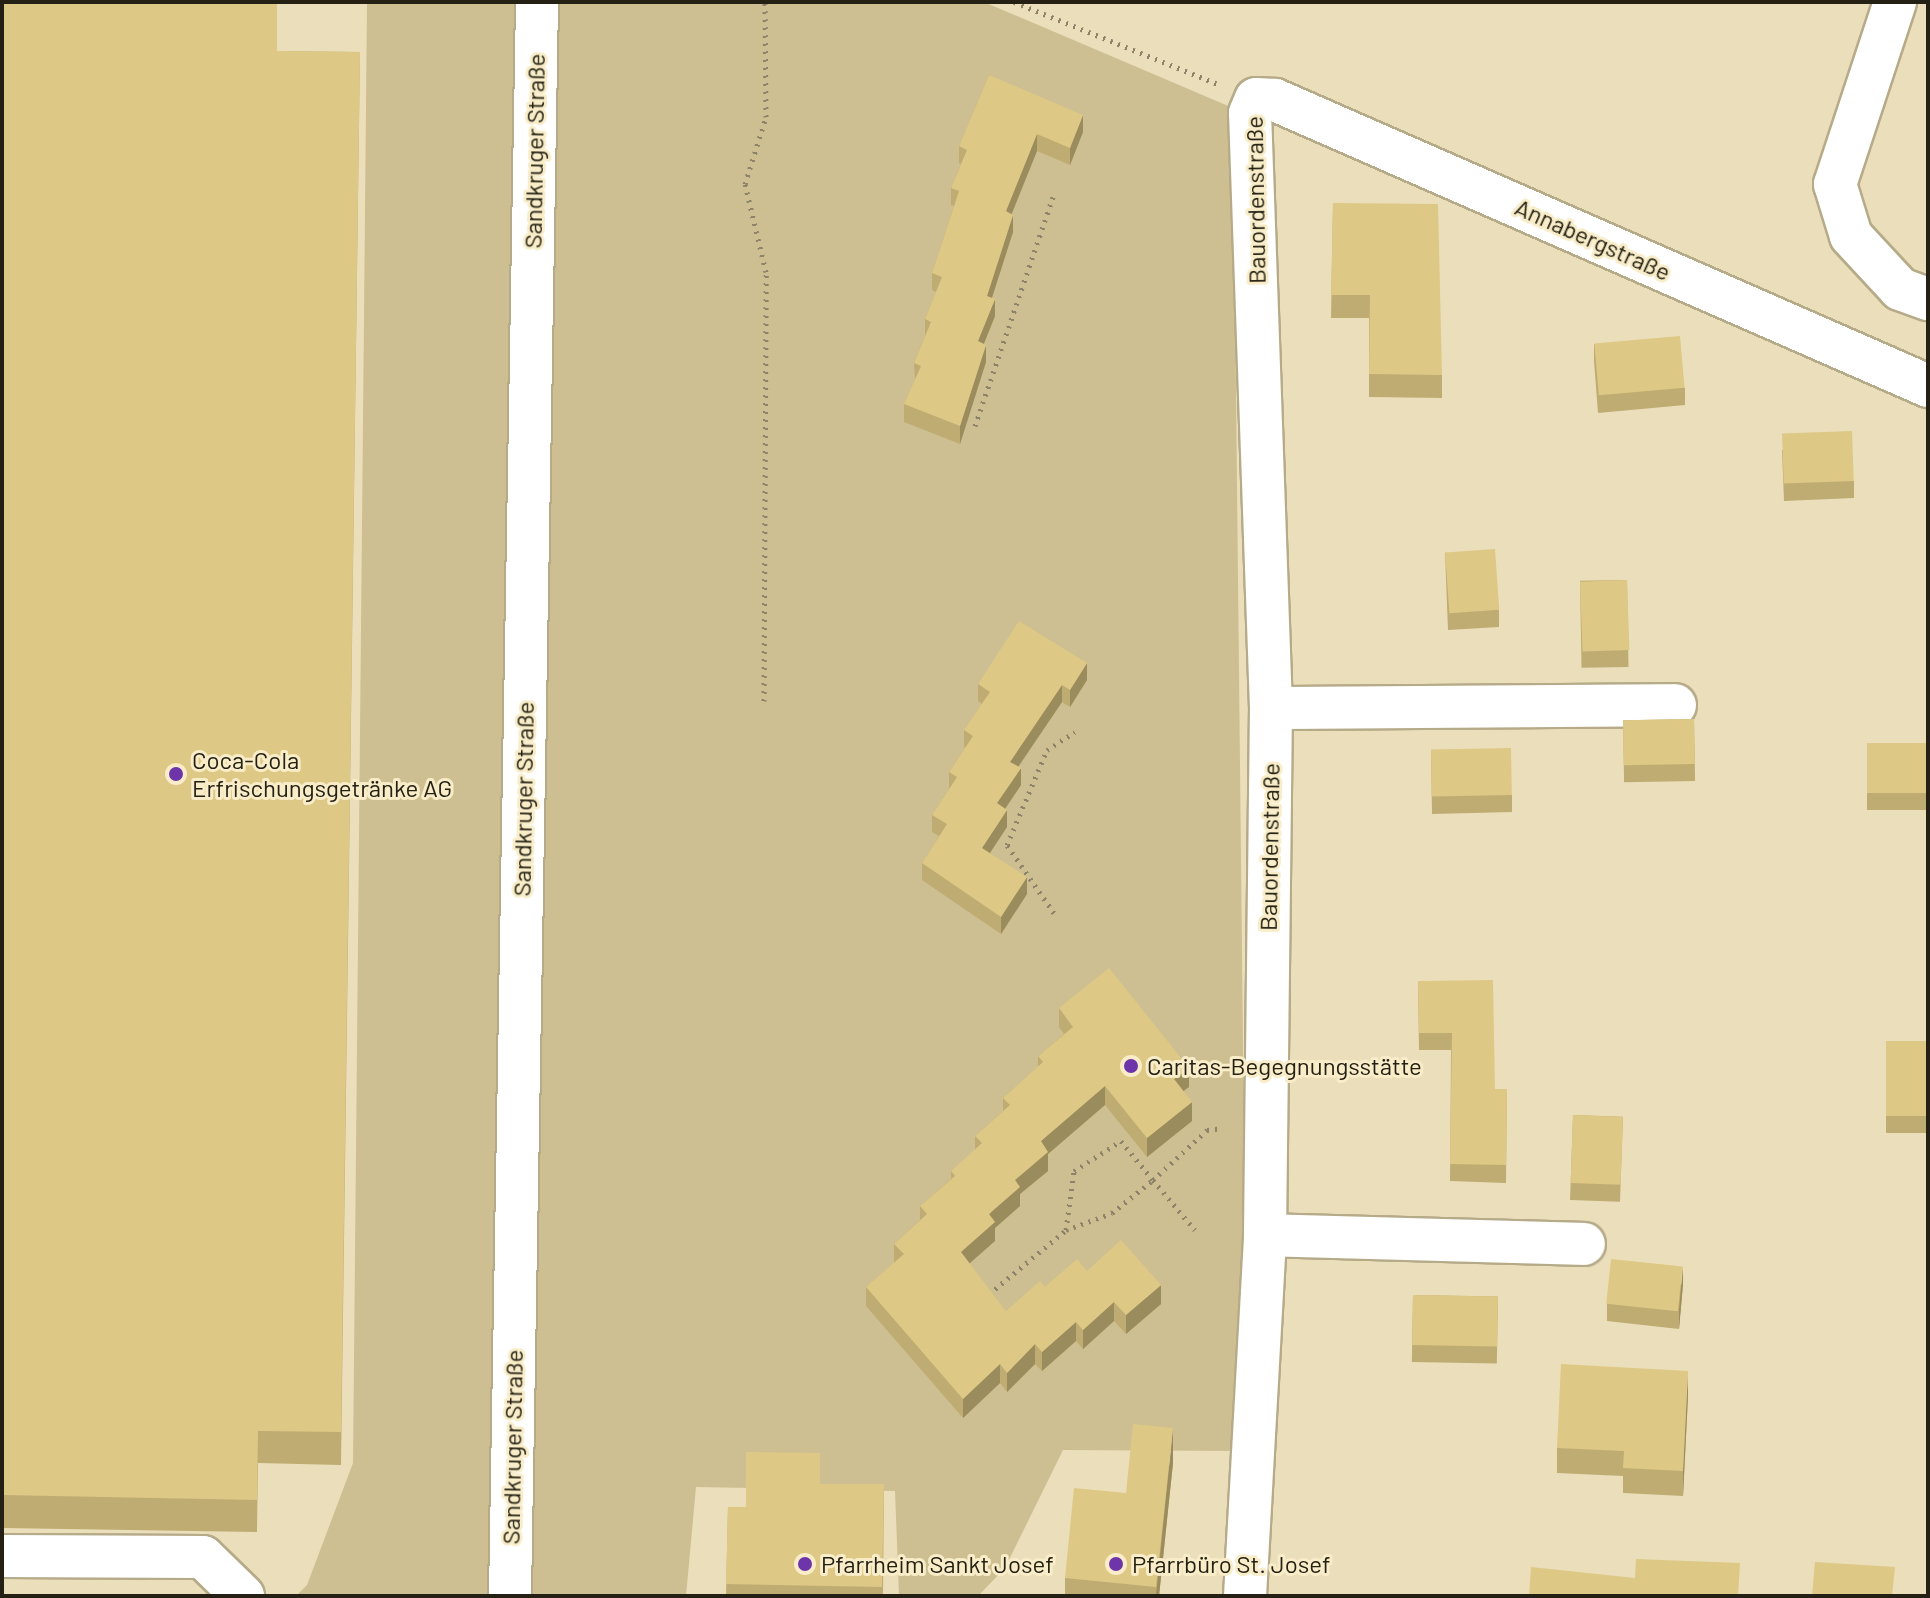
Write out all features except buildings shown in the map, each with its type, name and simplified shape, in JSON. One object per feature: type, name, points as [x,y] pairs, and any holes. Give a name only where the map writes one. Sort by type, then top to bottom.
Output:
[{"type":"street","name":"Sandkruger Straße","points":[[510,1596],[537,2]]},
{"type":"street","points":[[1895,2],[1835,184],[1851,236],[1900,289],[1928,299]]},
{"type":"street","name":"Annabergstraße","points":[[1256,99],[1275,100],[1928,386]]},
{"type":"street","name":"Bauordenstraße","points":[[1245,1596],[1265,1235],[1271,708],[1250,113],[1256,99]]},
{"type":"street","points":[[1271,708],[1675,705]]},
{"type":"street","points":[[1265,1235],[1584,1244]]},
{"type":"street","points":[[2,1556],[203,1557],[243,1596]]},
{"type":"path","points":[[764,701],[766,272],[745,184],[766,117],[765,2]]},
{"type":"path","points":[[1014,2],[1256,99]]},
{"type":"path","points":[[975,426],[1054,194]]},
{"type":"path","points":[[1054,913],[1007,845],[1047,750],[1075,732]]},
{"type":"path","points":[[1225,1143],[1226,1112]]},
{"type":"path","points":[[985,1298],[1066,1230],[1112,1213],[1207,1130],[1225,1128]]},
{"type":"path","points":[[1066,1230],[1074,1171],[1121,1141],[1195,1230]]},
{"type":"shaded area","points":[[367,2],[984,2],[1233,108],[1245,1234],[1236,1451],[1063,1450],[1005,1568],[978,1596],[899,1596],[895,1491],[696,1487],[686,1596],[296,1596],[307,1585],[353,1463]]},
{"type":"place","name":"Coca-Cola Erfrischungsgetränke AG","points":[[176,774]]},
{"type":"place","name":"Caritas-Begegnungsstätte","points":[[1131,1066]]},
{"type":"place","name":"Pfarrheim Sankt Josef","points":[[805,1564]]},
{"type":"place","name":"Pfarrbüro St. Josef","points":[[1116,1564]]}]
